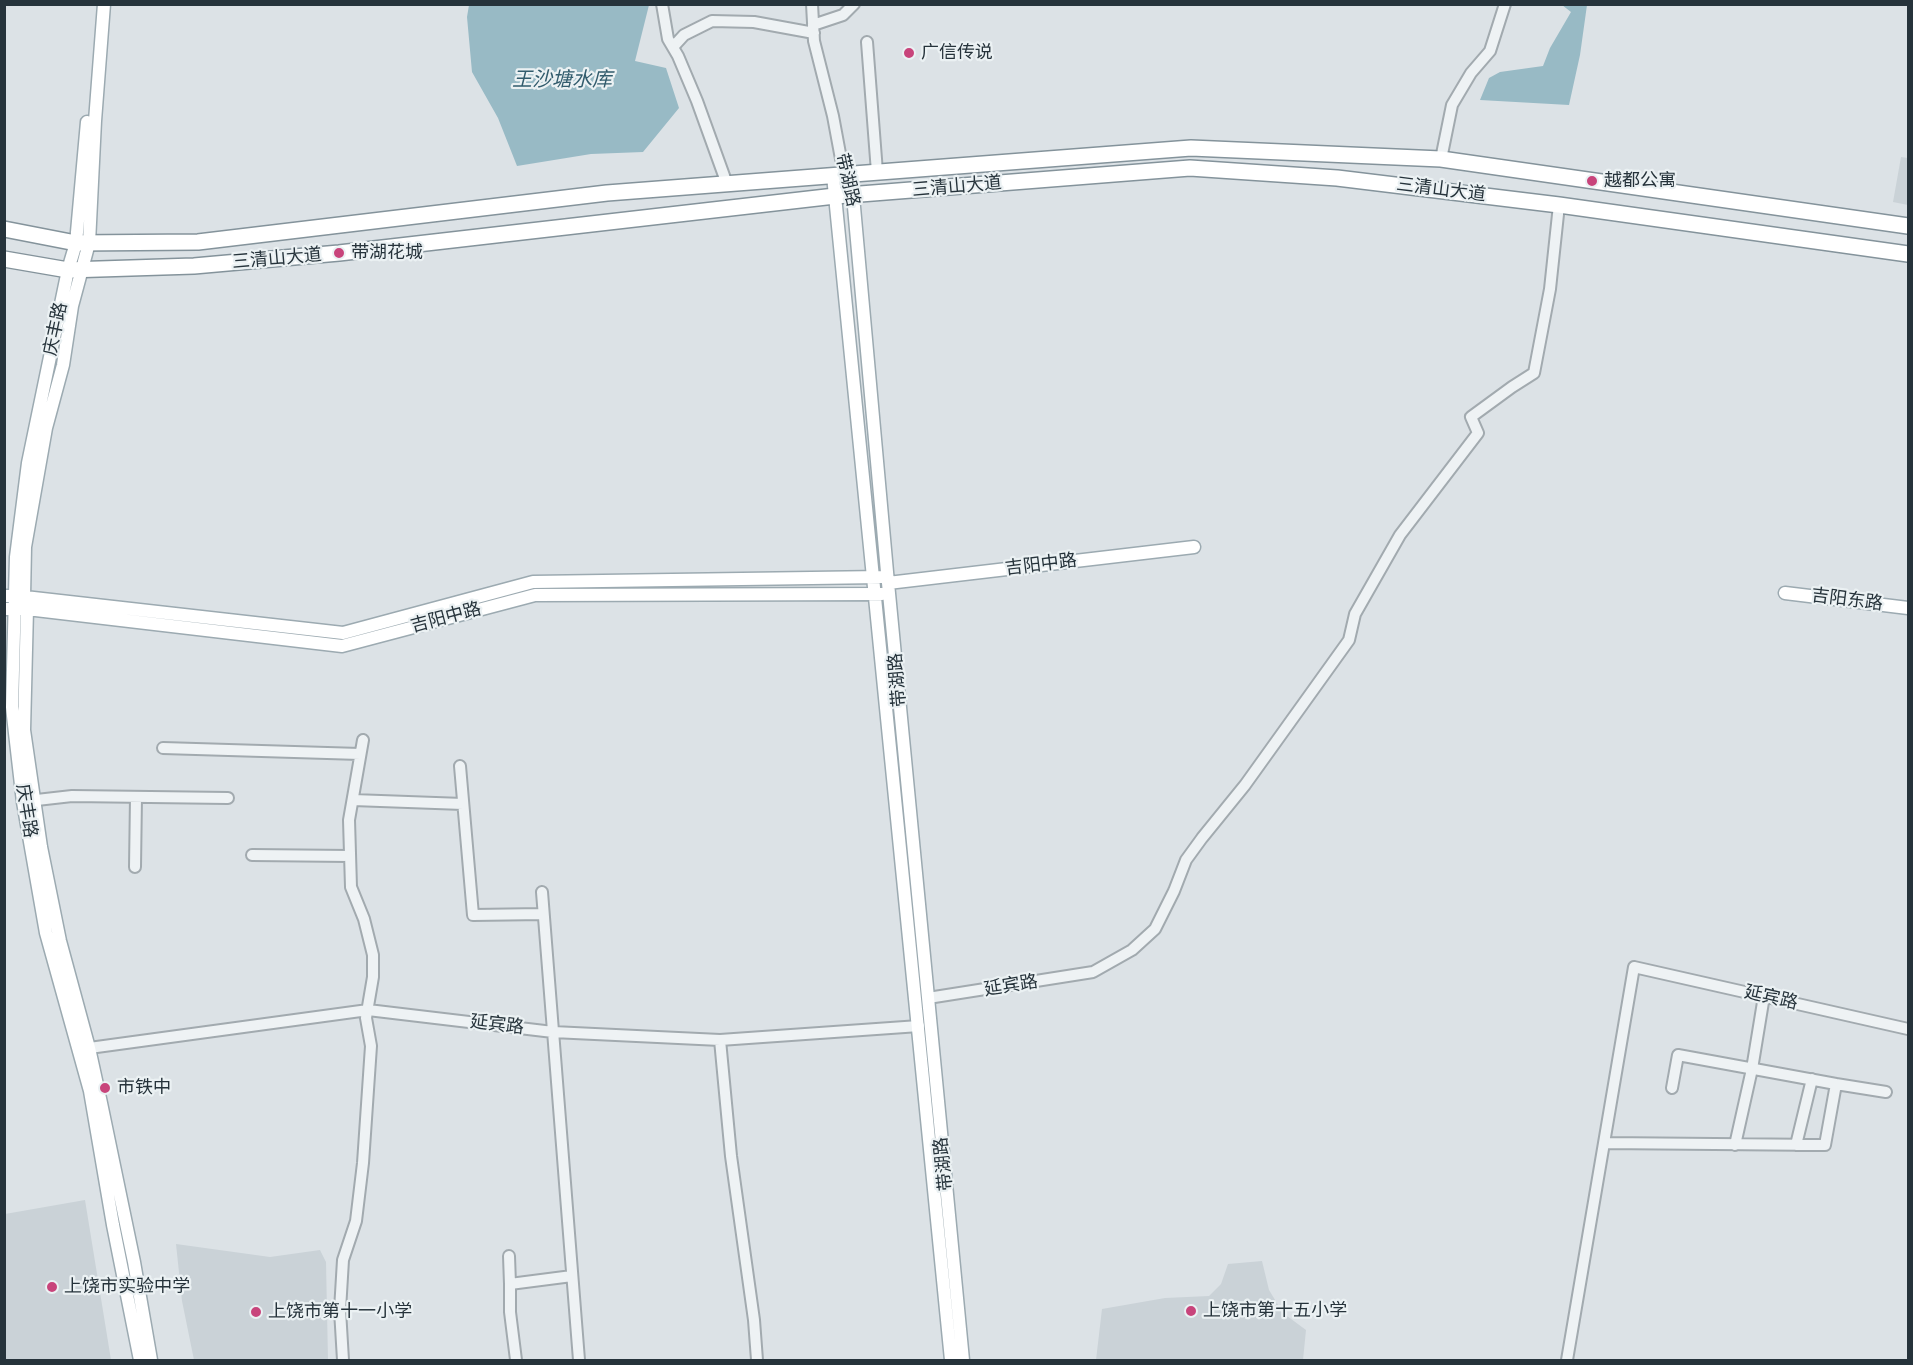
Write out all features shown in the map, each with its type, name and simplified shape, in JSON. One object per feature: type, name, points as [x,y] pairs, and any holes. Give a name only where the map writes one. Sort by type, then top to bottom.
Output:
[{"type":"highway","name":"三清山大道","points":[[4,229],[83,243],[198,242],[607,193],[1191,147],[1441,159],[1908,226]]},
{"type":"highway","name":"三清山大道","points":[[4,259],[75,269],[194,266],[339,253],[836,196],[1190,168],[1337,177],[1559,205],[1908,254]]},
{"type":"main road","points":[[83,243],[96,4]]},
{"type":"main road","points":[[15,603],[46,428],[63,365],[75,269],[83,243],[104,4]]},
{"type":"main road","name":"带湖路","points":[[839,175],[853,196],[963,1360]]},
{"type":"main road","name":"带湖路","points":[[839,175],[836,196],[951,1360]]},
{"type":"main road","name":"庆丰路","points":[[75,269],[59,311],[28,463],[16,557],[12,707],[28,801],[46,933],[84,1048],[113,1226],[141,1360]]},
{"type":"main road","name":"吉阳中路","points":[[15,603],[343,633],[533,582],[874,578],[889,584],[1194,547]]},
{"type":"main road","name":"吉阳中路","points":[[15,603],[342,646],[535,594],[876,595],[889,584]]},
{"type":"main road","name":"吉阳东路","points":[[1785,593],[1908,608]]},
{"type":"main road","points":[[84,1048],[132,1251],[151,1360]]},
{"type":"street","points":[[662,4],[668,39],[697,101],[727,184]]},
{"type":"street","name":"带湖路","points":[[812,4],[814,29],[833,116],[839,175]]},
{"type":"street","points":[[673,47],[684,35],[712,21],[754,22],[814,29],[843,15],[854,4]]},
{"type":"street","points":[[1441,159],[1452,105],[1471,73],[1490,51],[1504,4]]},
{"type":"street","points":[[867,42],[877,172]]},
{"type":"street","name":"延宾路","points":[[928,998],[1093,972],[1132,950],[1155,929],[1186,860],[1245,785],[1349,640],[1355,615],[1400,535],[1478,433],[1471,417],[1534,373],[1550,289],[1559,205]]},
{"type":"street","points":[[343,1360],[340,1310],[344,1260],[356,1221],[363,1163],[371,1046],[366,1018],[373,977],[373,955],[364,919],[351,887],[349,820],[363,740]]},
{"type":"street","points":[[163,748],[360,754]]},
{"type":"street","points":[[460,766],[473,915],[543,914]]},
{"type":"street","points":[[28,801],[72,796],[228,798]]},
{"type":"street","points":[[135,867],[136,797]]},
{"type":"street","points":[[352,800],[463,804]]},
{"type":"street","points":[[252,855],[350,856]]},
{"type":"street","points":[[542,892],[579,1360]]},
{"type":"street","name":"延宾路","points":[[1604,1143],[1634,967],[1908,1029]]},
{"type":"street","points":[[1735,1145],[1752,1069],[1764,996]]},
{"type":"street","name":"延宾路","points":[[84,1048],[368,1010],[553,1032],[720,1040],[919,1026]]},
{"type":"street","points":[[720,1040],[731,1156],[754,1320],[757,1360]]},
{"type":"street","points":[[1672,1088],[1678,1055],[1886,1092]]},
{"type":"street","points":[[1796,1145],[1812,1079]]},
{"type":"street","points":[[1567,1360],[1604,1143],[1825,1145],[1836,1084]]},
{"type":"street","points":[[509,1256],[510,1312],[516,1360]]},
{"type":"street","points":[[510,1284],[572,1276]]},
{"type":"shaded area","points":[[1901,157],[1908,158],[1908,205],[1893,202]]},
{"type":"shaded area","name":"上饶市实验中学","points":[[85,1200],[111,1360],[5,1360],[5,1214]]},
{"type":"shaded area","name":"上饶市第十一小学","points":[[176,1244],[270,1257],[320,1250],[326,1262],[328,1360],[194,1360],[182,1301]]},
{"type":"shaded area","name":"上饶市第十五小学","points":[[1262,1261],[1269,1290],[1283,1313],[1306,1330],[1303,1360],[1096,1360],[1102,1309],[1165,1298],[1209,1296],[1221,1284],[1228,1264]]},
{"type":"water","name":"王沙塘水库","points":[[469,5],[649,5],[635,61],[666,68],[679,108],[643,152],[591,154],[517,166],[498,118],[472,72],[467,17]]},
{"type":"water","points":[[1562,5],[1587,5],[1580,55],[1569,105],[1480,100],[1489,78],[1500,72],[1543,66],[1550,48],[1571,12]]},
{"type":"place","name":"广信传说","points":[[909,53]]},
{"type":"place","name":"越都公寓","points":[[1592,181]]},
{"type":"place","name":"带湖花城","points":[[339,253]]},
{"type":"place","name":"市铁中","points":[[105,1088]]},
{"type":"place","name":"上饶市实验中学","points":[[52,1287]]},
{"type":"place","name":"上饶市第十五小学","points":[[1191,1311]]},
{"type":"place","name":"上饶市第十一小学","points":[[256,1312]]}]
